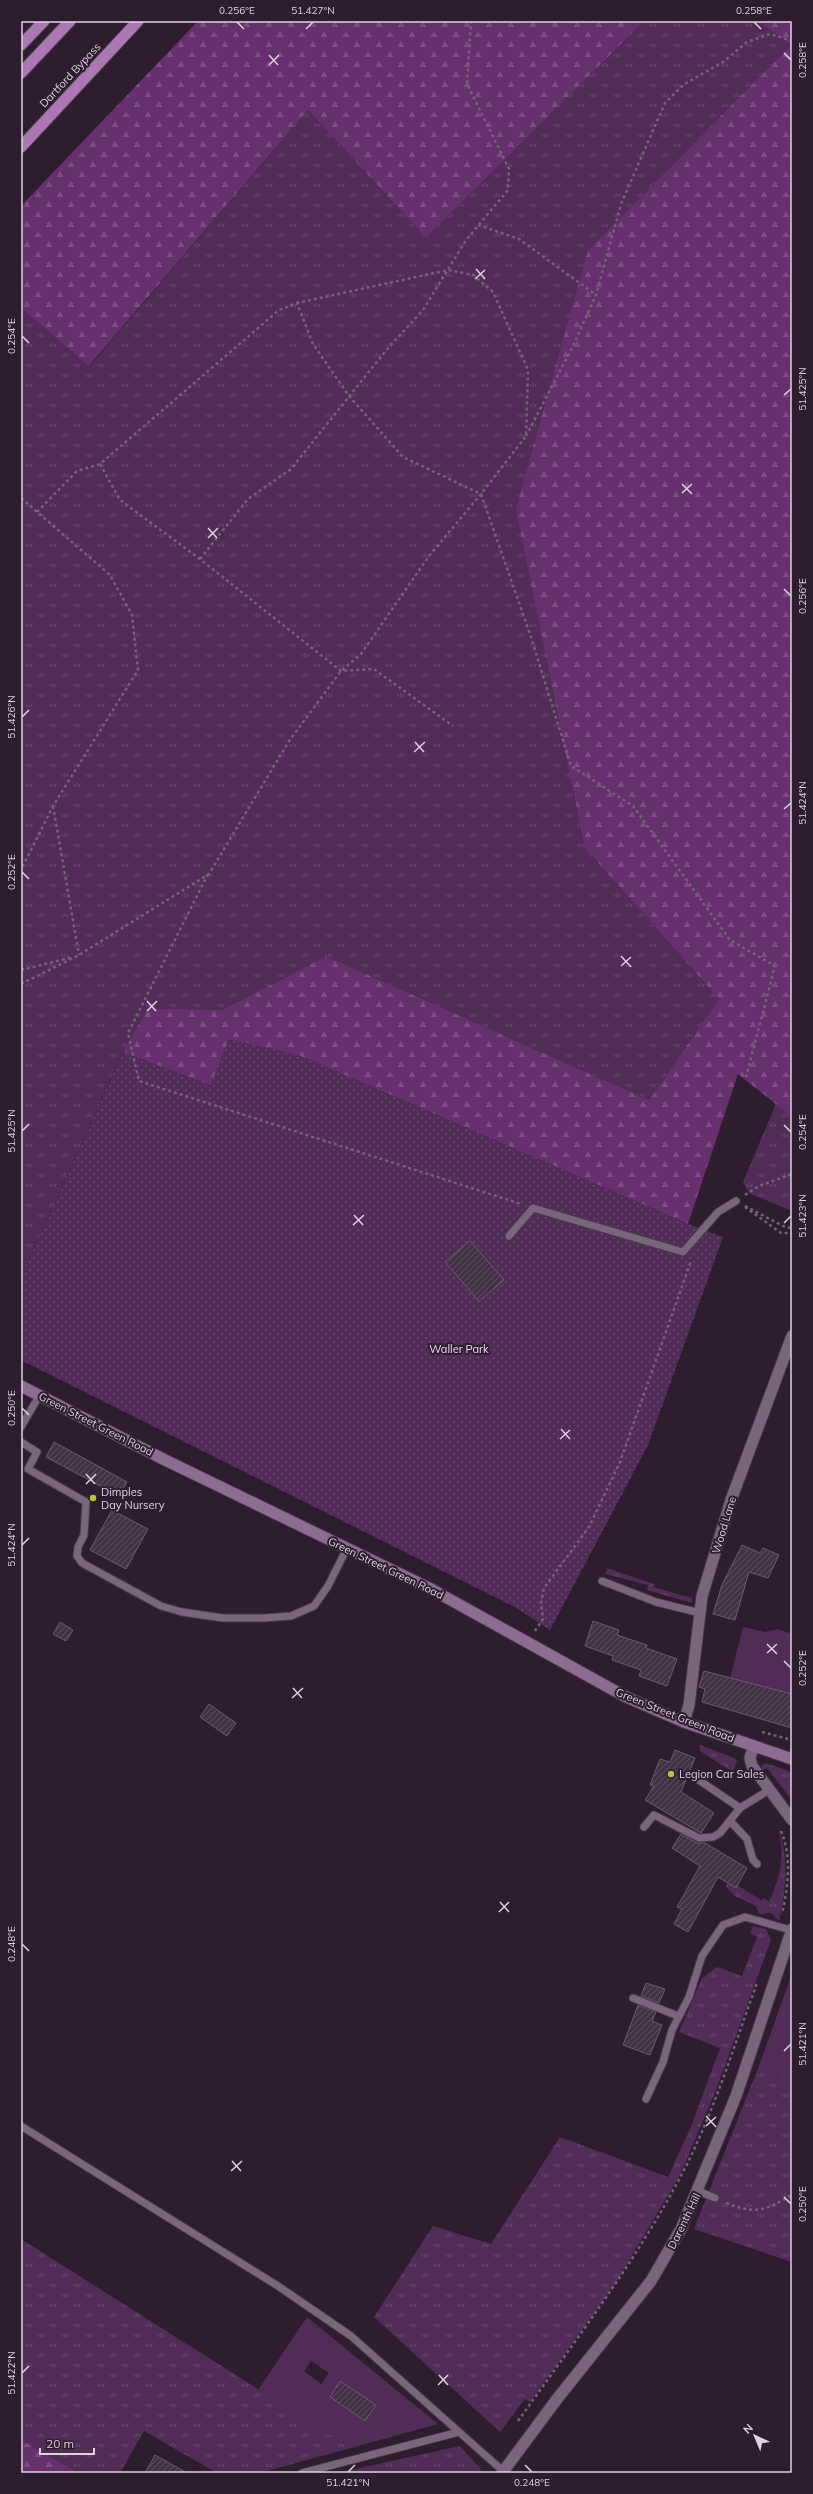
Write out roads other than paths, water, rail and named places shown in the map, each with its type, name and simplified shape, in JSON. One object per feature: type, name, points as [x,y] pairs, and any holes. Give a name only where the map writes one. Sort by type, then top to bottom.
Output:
[{"type":"highway","points":[[21,45],[44,21]]},
{"type":"highway","points":[[21,73],[70,21]]},
{"type":"highway","name":"Dartford Bypass","points":[[21,147],[138,21]]},
{"type":"main road","name":"Green Street Green Road","points":[[21,1386],[431,1589],[626,1697],[684,1722],[753,1747],[792,1759]]},
{"type":"street","name":"Wood Lane","points":[[684,1722],[689,1705],[702,1596],[731,1500],[792,1336]]},
{"type":"street","points":[[753,1747],[751,1763],[792,1820]]},
{"type":"street","name":"Darenth Hill","points":[[502,2472],[557,2399],[651,2281],[681,2229],[736,2096],[792,1929]]},
{"type":"lane","points":[[508,1236],[533,1208],[683,1252],[718,1212],[736,1201]]},
{"type":"lane","points":[[21,1427],[39,1396]]},
{"type":"lane","points":[[21,1442],[37,1452],[28,1468],[86,1502],[84,1534],[78,1547],[77,1556],[82,1564],[161,1606],[188,1614],[223,1618],[291,1616],[314,1606],[328,1586],[347,1548]]},
{"type":"lane","points":[[602,1581],[656,1602],[700,1612]]},
{"type":"lane","points":[[696,1778],[740,1808]]},
{"type":"lane","points":[[644,1827],[654,1814],[702,1839],[717,1836],[740,1808],[769,1790]]},
{"type":"lane","points":[[730,1821],[747,1839],[753,1860],[757,1864]]},
{"type":"lane","points":[[646,2099],[663,2062],[678,2016],[689,1997],[702,1956],[726,1923],[746,1917],[792,1929]]},
{"type":"lane","points":[[633,1998],[678,2016]]},
{"type":"lane","points":[[21,2126],[278,2286],[351,2336],[502,2472]]},
{"type":"lane","points":[[698,2191],[715,2198]]},
{"type":"lane","points":[[302,2473],[459,2432]]},
{"type":"place","name":"Dimples Day Nursery","points":[[93,1498]]},
{"type":"place","name":"Legion Car Sales","points":[[671,1774]]},
{"type":"park label","name":"Waller Park","points":[[459,1349]]}]
